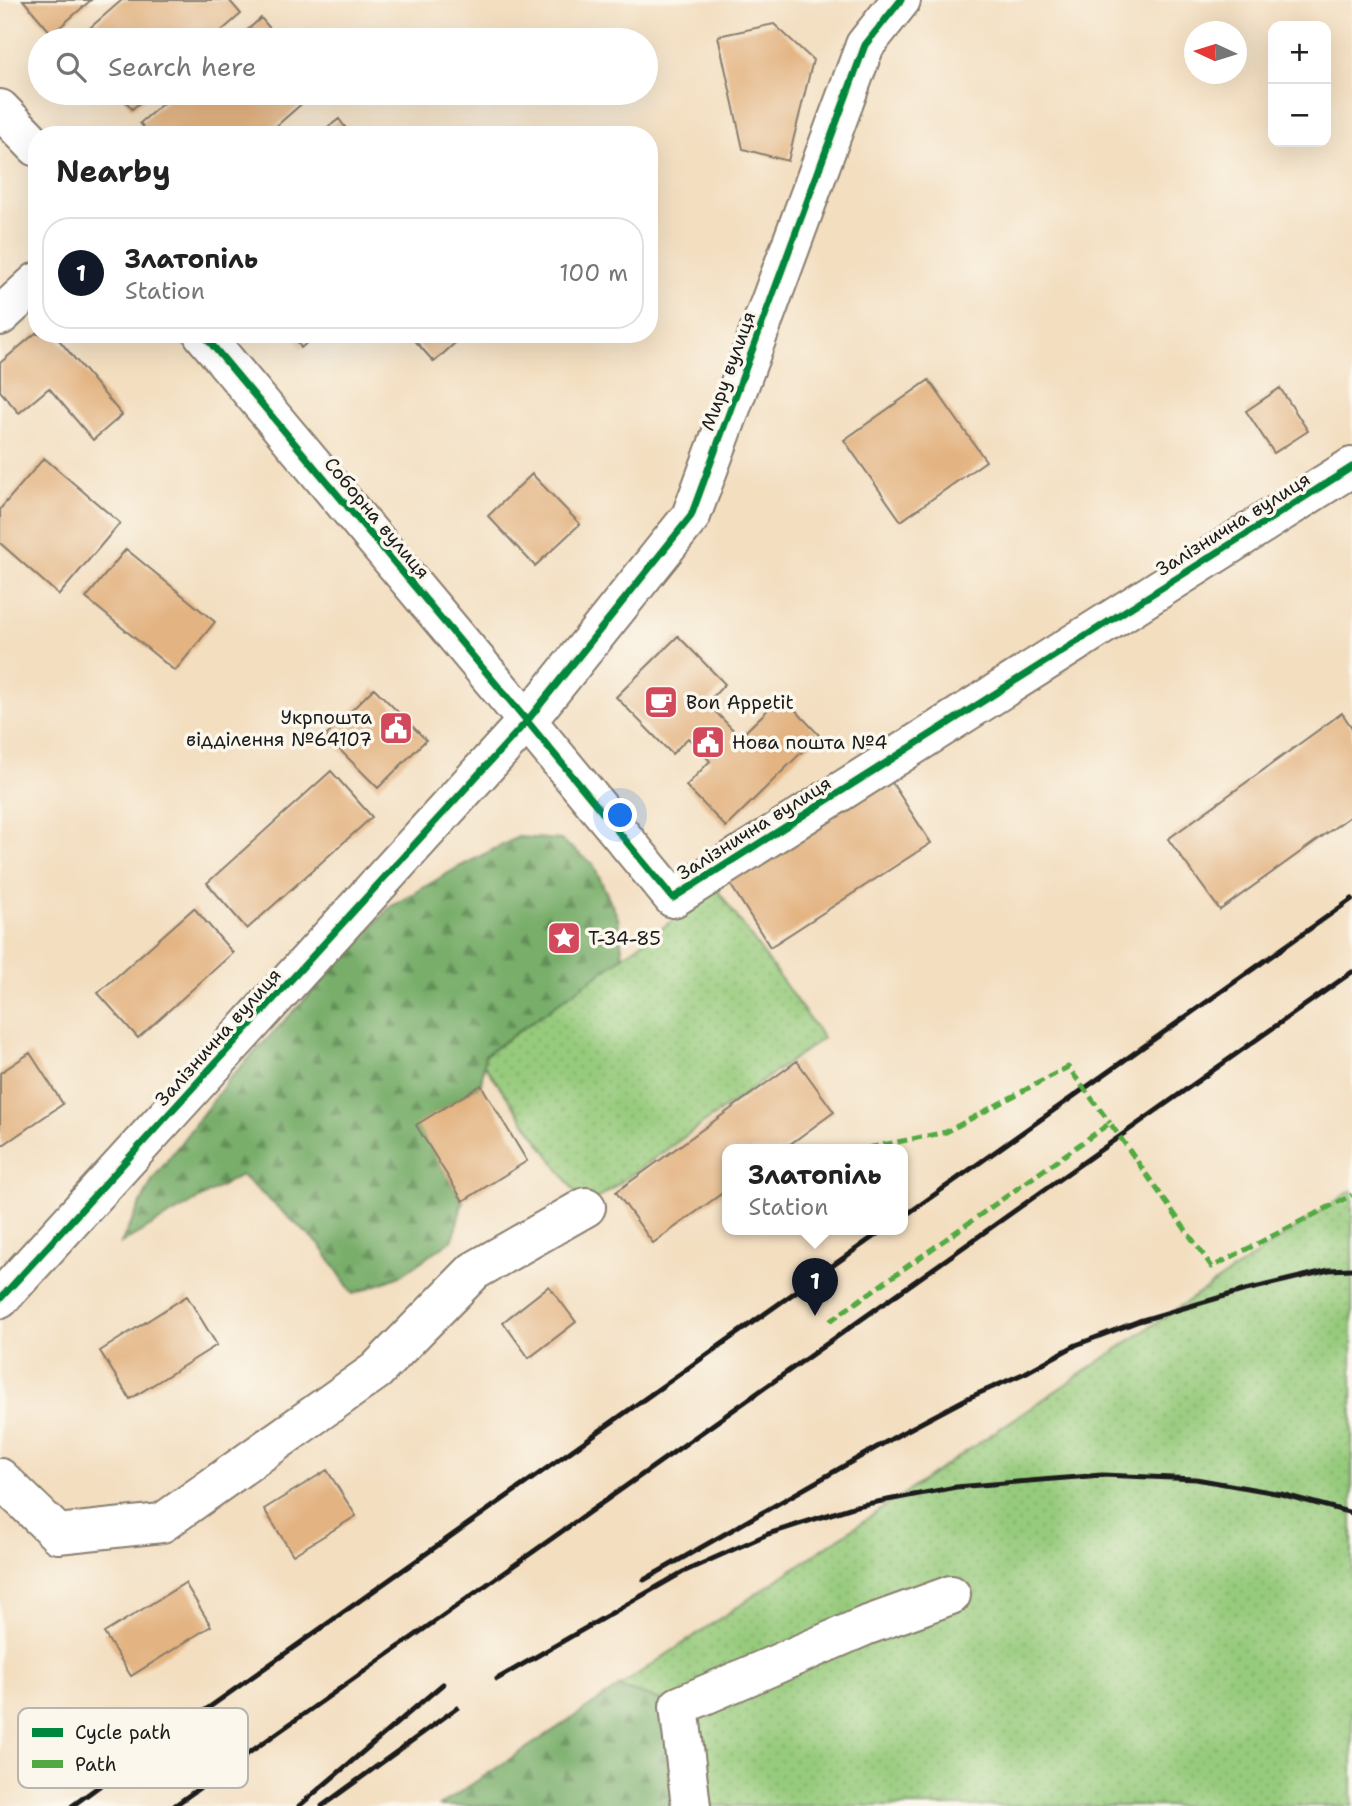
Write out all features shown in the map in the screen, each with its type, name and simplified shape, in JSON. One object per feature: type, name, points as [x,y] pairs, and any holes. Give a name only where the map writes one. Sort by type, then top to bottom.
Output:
[{"type":"street","name":"Миру вулиця","points":[[527,721],[691,516],[865,45],[901,0]]},
{"type":"street","points":[[0,110],[28,138]]},
{"type":"street","points":[[0,316],[28,290]]},
{"type":"street","name":"Соборна вулиця","points":[[211,343],[527,721]]},
{"type":"street","name":"Залізнична вулиця","points":[[0,1299],[527,721],[673,898],[1352,467]]},
{"type":"street","points":[[0,1478],[58,1534],[162,1523],[376,1371],[474,1270],[586,1207]]},
{"type":"street","points":[[691,1806],[679,1706],[865,1626],[951,1595]]},
{"type":"green space","points":[[518,837],[561,840],[593,864],[618,918],[623,957],[485,1055],[481,1085],[417,1125],[463,1201],[453,1239],[400,1276],[353,1294],[320,1245],[241,1175],[121,1243],[153,1179],[231,1077],[390,907]]},
{"type":"green space","points":[[717,889],[823,1038],[586,1207],[480,1059]]},
{"type":"green space","points":[[1352,1190],[1352,1806],[691,1806],[679,1707],[619,1687]]},
{"type":"green space","points":[[619,1687],[679,1706],[691,1806],[439,1806]]},
{"type":"building","points":[[23,0],[91,0],[59,28],[47,28]]},
{"type":"building","points":[[122,0],[229,0],[241,14],[225,28],[90,28]]},
{"type":"building","points":[[261,18],[270,28],[250,28]]},
{"type":"building","points":[[774,24],[813,60],[788,161],[743,149],[718,36]]},
{"type":"building","points":[[161,105],[300,105],[276,126],[142,126],[140,123]]},
{"type":"building","points":[[339,119],[344,126],[330,126]]},
{"type":"building","points":[[28,340],[28,343],[62,343],[122,415],[93,440],[49,388],[19,413],[0,391],[0,363]]},
{"type":"building","points":[[417,343],[455,343],[434,362]]},
{"type":"building","points":[[929,380],[986,461],[901,521],[844,440]]},
{"type":"building","points":[[1280,388],[1308,431],[1274,453],[1246,411]]},
{"type":"building","points":[[44,458],[120,523],[59,595],[0,543],[0,509]]},
{"type":"building","points":[[532,474],[580,524],[535,566],[488,516]]},
{"type":"building","points":[[126,549],[215,622],[175,671],[86,598]]},
{"type":"building","points":[[678,636],[725,684],[707,703],[740,737],[782,696],[819,735],[726,827],[686,786],[710,761],[688,738],[672,754],[616,697]]},
{"type":"building","points":[[374,688],[426,740],[378,788],[326,736]]},
{"type":"building","points":[[1342,713],[1352,728],[1352,815],[1220,910],[1168,839]]},
{"type":"building","points":[[331,771],[372,817],[247,929],[207,883]]},
{"type":"building","points":[[887,775],[931,843],[770,947],[727,879]]},
{"type":"building","points":[[194,908],[233,953],[138,1038],[98,993]]},
{"type":"building","points":[[30,1053],[63,1104],[3,1145],[0,1140],[0,1073]]},
{"type":"building","points":[[797,1061],[834,1112],[790,1144],[722,1144],[722,1193],[653,1243],[616,1192]]},
{"type":"building","points":[[481,1085],[527,1161],[463,1201],[416,1125]]},
{"type":"building","points":[[549,1286],[576,1322],[529,1358],[503,1322]]},
{"type":"building","points":[[187,1296],[217,1345],[130,1399],[100,1351]]},
{"type":"building","points":[[327,1470],[356,1516],[293,1555],[264,1509]]},
{"type":"building","points":[[185,1583],[211,1626],[131,1676],[104,1633]]},
{"type":"railway","points":[[908,1213],[1352,899]]},
{"type":"railway","points":[[248,1754],[1352,972]]},
{"type":"railway","points":[[208,1708],[876,1235]]},
{"type":"railway","points":[[644,1580],[900,1434],[1076,1345],[1139,1321],[1242,1291],[1329,1270],[1352,1269]]},
{"type":"railway","points":[[497,1679],[683,1572],[768,1534],[856,1506],[956,1487],[1102,1475],[1196,1479],[1281,1494],[1352,1513]]},
{"type":"railway","points":[[299,1806],[443,1684]]},
{"type":"railway","points":[[322,1806],[457,1708]]},
{"type":"railway","points":[[72,1806],[97,1788]]},
{"type":"railway","points":[[174,1806],[199,1788]]},
{"type":"marked path","points":[[888,1144],[946,1132],[1068,1067],[1110,1123]]},
{"type":"marked path","points":[[830,1321],[1110,1123],[1212,1267],[1352,1195]]},
{"type":"cycle path","points":[[211,343],[527,721],[691,516],[865,45],[901,0]]},
{"type":"cycle path","points":[[0,1299],[527,721],[673,898],[1352,467]]},
{"type":"place","name":"Bon Appetit","points":[[661,702]]},
{"type":"place","name":"Укрпошта відділення №64107","points":[[396,728]]},
{"type":"place","name":"Нова пошта №4","points":[[708,742]]},
{"type":"place","name":"Т-34-85","points":[[564,938]]},
{"type":"place","name":"Златопіль","points":[[815,1316]]}]
